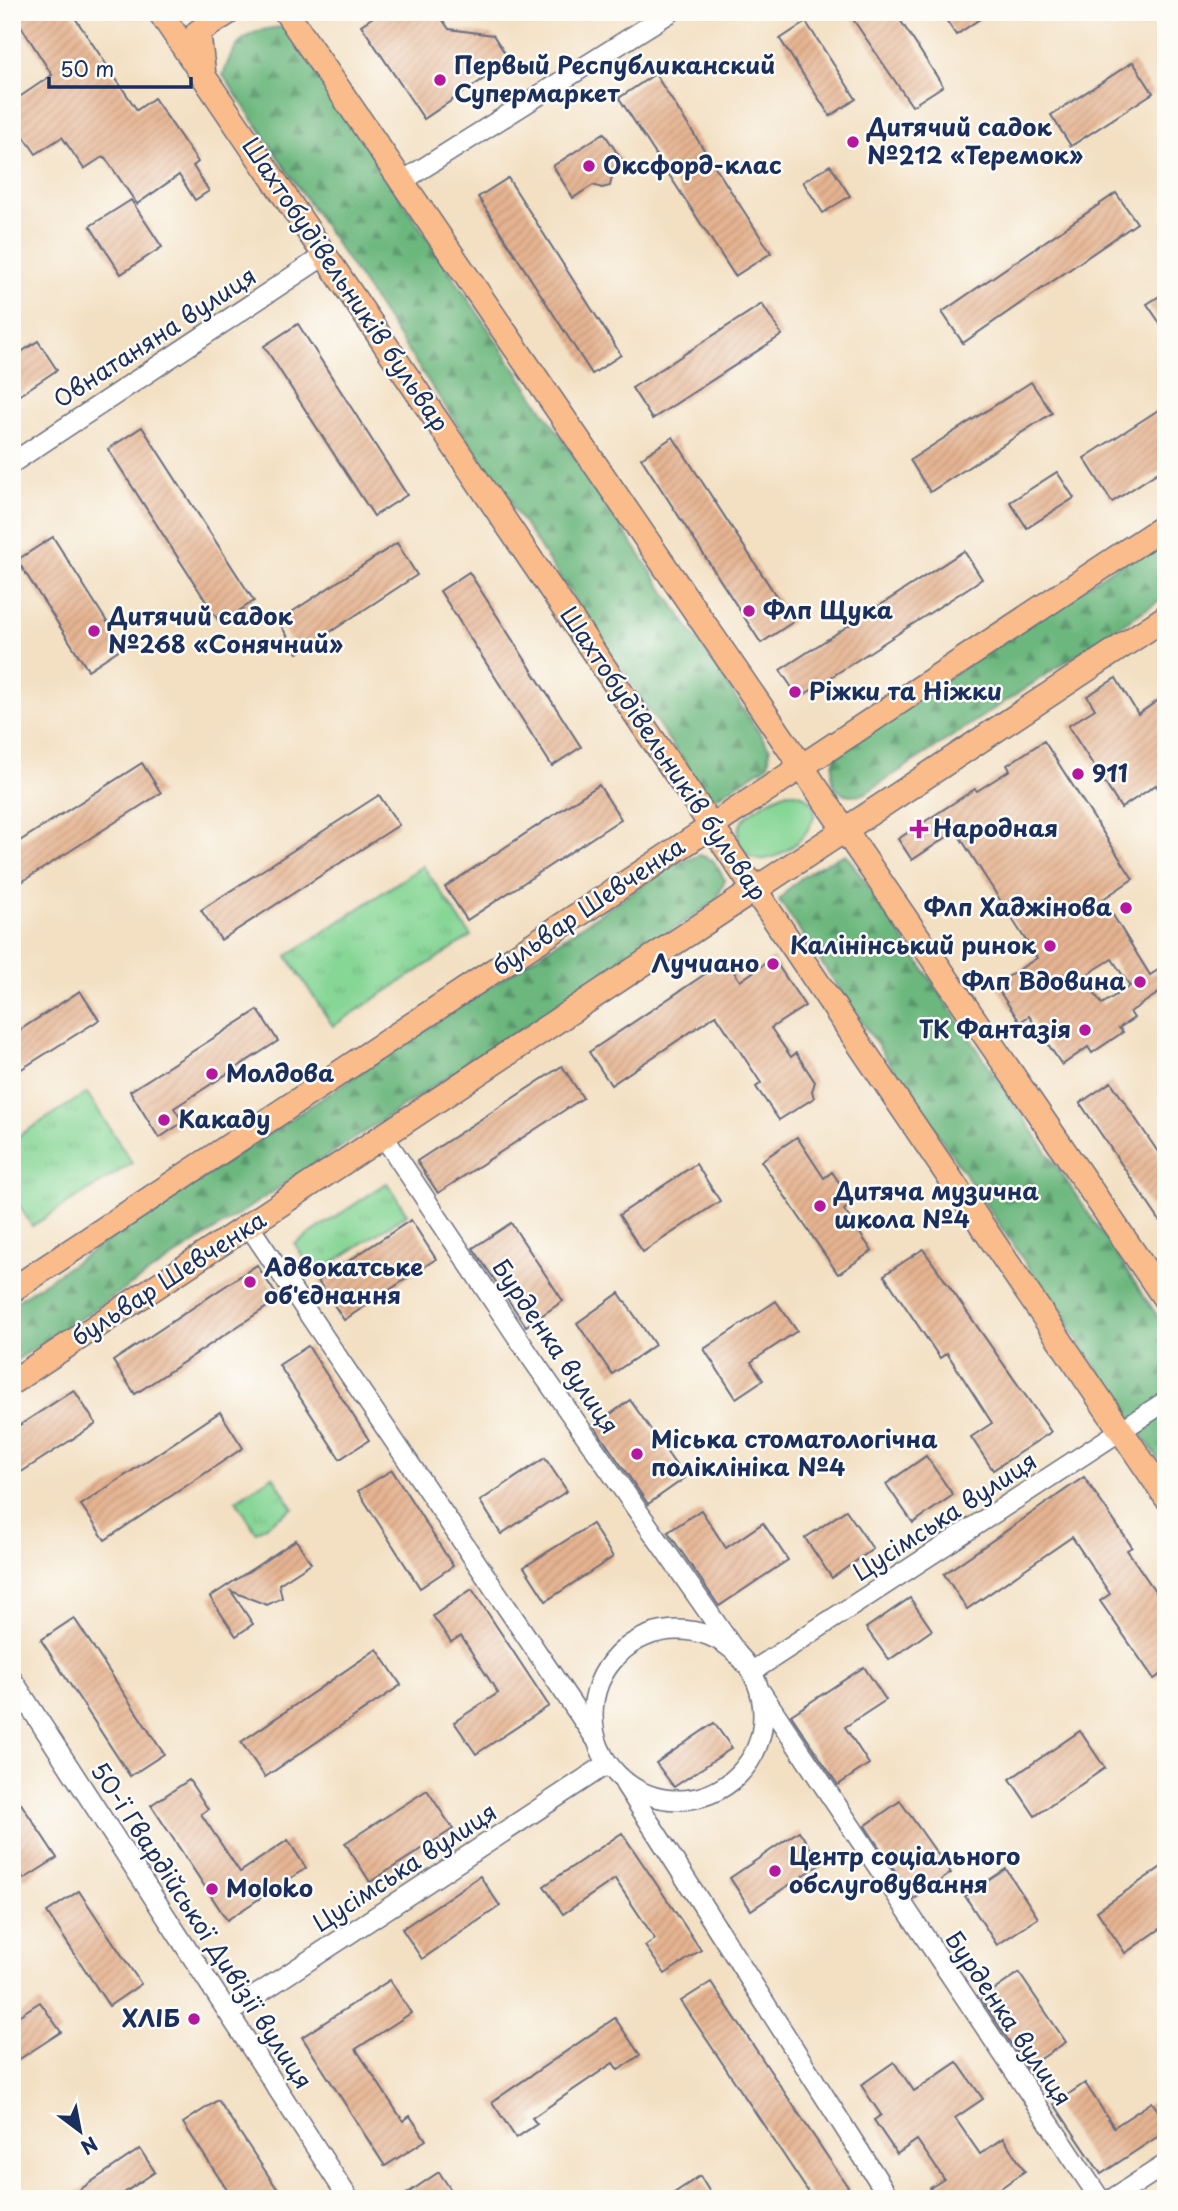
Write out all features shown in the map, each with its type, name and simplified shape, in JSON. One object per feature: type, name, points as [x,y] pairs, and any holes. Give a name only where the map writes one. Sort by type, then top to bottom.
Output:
[{"type":"main road","name":"Шахтобудівельників бульвар","points":[[160,12],[1166,1497]]},
{"type":"main road","points":[[204,78],[198,33],[229,12]]},
{"type":"main road","points":[[285,15],[1166,1300]]},
{"type":"main road","name":"бульвар Шевченка","points":[[12,1290],[1166,525]]},
{"type":"main road","name":"бульвар Шевченка","points":[[12,1382],[1166,617]]},
{"type":"street","points":[[401,182],[671,12]]},
{"type":"street","name":"Овнатаняна вулиця","points":[[12,463],[325,255]]},
{"type":"street","name":"Бурденка вулиця","points":[[384,1137],[530,1356],[736,1652]]},
{"type":"street","points":[[248,1226],[595,1738],[607,1764],[622,1781],[888,2195]]},
{"type":"street","name":"Цусімська вулиця","points":[[751,1672],[1166,1401]]},
{"type":"street","points":[[595,1738],[592,1718],[594,1698],[605,1670],[622,1649],[636,1640],[653,1633],[683,1629],[704,1633],[736,1652],[751,1672],[761,1692],[763,1722],[758,1745],[739,1775],[706,1796],[677,1801],[654,1797],[622,1781]]},
{"type":"street","name":"50-ї Гвардійської Дивізії вулиця","points":[[12,1679],[349,2199]]},
{"type":"street","name":"Бурденка вулиця","points":[[761,1692],[1100,2199]]},
{"type":"street","name":"Цусімська вулиця","points":[[229,2013],[607,1764]]},
{"type":"street","points":[[1112,2199],[1163,2171]]},
{"type":"green space","points":[[286,27],[770,749],[768,765],[719,796],[713,797],[703,791],[223,75],[233,52],[245,38],[262,30]]},
{"type":"green space","points":[[1166,533],[1166,596],[864,794],[844,794],[834,786],[832,771],[836,753]]},
{"type":"green space","points":[[787,792],[804,796],[812,803],[814,814],[810,825],[803,837],[779,855],[765,859],[750,856],[740,846],[740,825],[753,811]]},
{"type":"green space","points":[[846,854],[1166,1329],[1166,1470],[779,900],[809,872]]},
{"type":"green space","points":[[700,855],[713,860],[725,880],[716,901],[12,1363],[12,1304],[675,864]]},
{"type":"green space","points":[[423,866],[471,936],[333,1026],[287,956]]},
{"type":"green space","points":[[87,1093],[132,1163],[32,1226],[12,1194],[12,1140]]},
{"type":"green space","points":[[387,1183],[407,1214],[314,1275],[295,1244]]},
{"type":"green space","points":[[273,1476],[293,1508],[256,1532],[236,1500]]},
{"type":"building","points":[[12,12],[71,12],[137,110],[154,98],[198,162],[193,166],[209,191],[195,200],[179,175],[137,204],[104,156],[84,169],[62,137],[36,154],[12,119],[12,102],[52,75]]},
{"type":"building","name":"Первый Республиканский Супермаркет","points":[[381,12],[437,12],[449,29],[493,35],[510,61],[424,119],[361,25]]},
{"type":"building","points":[[848,12],[895,12],[943,86],[912,106]]},
{"type":"building","points":[[941,12],[990,12],[956,35]]},
{"type":"building","points":[[806,22],[856,99],[830,116],[780,39]]},
{"type":"building","points":[[1133,62],[1153,93],[1071,146],[1051,115]]},
{"type":"building","points":[[655,74],[771,253],[735,276],[619,98]]},
{"type":"building","name":"Оксфорд-клас","points":[[604,133],[625,165],[613,172],[610,186],[602,188],[593,185],[573,198],[553,166]]},
{"type":"building","points":[[830,165],[850,196],[823,213],[803,182]]},
{"type":"building","points":[[508,178],[621,355],[592,374],[478,197]]},
{"type":"building","points":[[1116,193],[1137,223],[963,343],[942,312]]},
{"type":"building","points":[[131,200],[162,247],[121,274],[90,226]]},
{"type":"building","points":[[1166,292],[1166,332],[1147,304]]},
{"type":"building","points":[[762,304],[782,335],[652,419],[632,388]]},
{"type":"building","points":[[298,324],[407,495],[374,516],[264,346]]},
{"type":"building","points":[[38,341],[57,370],[12,400],[12,358]]},
{"type":"building","points":[[1031,382],[1052,413],[930,492],[910,460]]},
{"type":"building","points":[[1166,405],[1166,467],[1112,502],[1084,458]]},
{"type":"building","points":[[142,427],[254,601],[220,623],[108,449]]},
{"type":"building","points":[[673,437],[793,622],[761,643],[641,458]]},
{"type":"building","points":[[1057,472],[1074,498],[1027,528],[1010,502]]},
{"type":"building","points":[[53,537],[123,647],[88,670],[17,560]]},
{"type":"building","points":[[397,543],[417,575],[298,653],[278,621]]},
{"type":"building","points":[[964,551],[982,579],[799,698],[780,670]]},
{"type":"building","points":[[469,572],[581,747],[552,766],[440,591]]},
{"type":"building","points":[[1116,678],[1138,714],[1166,695],[1166,800],[1156,785],[1121,808],[1068,726],[1095,709],[1087,696]]},
{"type":"building","points":[[1044,741],[1133,879],[1103,899],[1150,975],[1166,965],[1166,988],[1130,1012],[1134,1018],[1119,1028],[1123,1032],[1092,1053],[1088,1047],[1062,1065],[1029,1016],[1020,1022],[995,985],[1037,958],[956,831],[912,860],[898,839],[975,789],[977,791],[1010,770],[1007,765]],"holes":[[[1112,959],[1130,986],[1102,1004],[1083,977]]]},
{"type":"building","points":[[142,763],[161,793],[12,888],[12,846]]},
{"type":"building","points":[[599,785],[621,819],[467,920],[445,887]]},
{"type":"building","points":[[379,795],[399,825],[221,940],[201,910]]},
{"type":"building","points":[[773,958],[805,1006],[771,1028],[791,1057],[796,1053],[815,1082],[812,1091],[814,1098],[779,1120],[756,1087],[761,1083],[716,1015],[611,1085],[589,1052],[726,960],[740,981]]},
{"type":"building","points":[[80,991],[99,1020],[12,1075],[12,1035]]},
{"type":"building","points":[[258,1010],[278,1041],[174,1108],[183,1122],[159,1138],[130,1091]]},
{"type":"building","points":[[562,1066],[583,1098],[438,1193],[417,1161]]},
{"type":"building","points":[[1111,1082],[1166,1164],[1166,1230],[1080,1103]]},
{"type":"building","name":"Дитяча музична школа №4","points":[[797,1137],[824,1178],[832,1172],[853,1203],[844,1210],[872,1251],[838,1274],[761,1161]]},
{"type":"building","points":[[696,1164],[720,1201],[643,1252],[619,1215]]},
{"type":"building","points":[[411,1220],[436,1259],[344,1320],[318,1281]]},
{"type":"building","points":[[511,1223],[563,1301],[526,1326],[473,1248]]},
{"type":"building","points":[[923,1249],[1051,1432],[993,1470],[971,1437],[992,1423],[947,1353],[940,1358],[884,1275]]},
{"type":"building","points":[[257,1265],[279,1299],[135,1394],[113,1361]]},
{"type":"building","points":[[619,1293],[655,1345],[612,1374],[577,1323]]},
{"type":"building","points":[[776,1301],[797,1331],[751,1362],[763,1380],[736,1398],[704,1349]]},
{"type":"building","points":[[308,1346],[369,1440],[340,1459],[279,1365]]},
{"type":"building","points":[[74,1390],[96,1424],[12,1478],[12,1430]]},
{"type":"building","name":"Міська стоматологічна поліклініка №4","points":[[630,1400],[685,1478],[648,1504],[594,1426]]},
{"type":"building","points":[[220,1412],[243,1448],[105,1540],[81,1505]]},
{"type":"building","points":[[926,1456],[953,1495],[913,1523],[886,1484]]},
{"type":"building","points":[[545,1458],[567,1491],[501,1534],[480,1501]]},
{"type":"building","points":[[392,1470],[453,1566],[420,1588],[358,1491]]},
{"type":"building","points":[[1084,1477],[1132,1547],[1127,1550],[1166,1607],[1166,1671],[1154,1679],[1100,1601],[1110,1594],[1072,1537],[967,1609],[944,1574]]},
{"type":"building","points":[[701,1510],[726,1548],[763,1523],[788,1560],[719,1606],[668,1532]]},
{"type":"building","points":[[846,1510],[873,1549],[832,1578],[805,1538]]},
{"type":"building","points":[[592,1524],[613,1557],[546,1601],[524,1567]]},
{"type":"building","points":[[296,1540],[311,1563],[279,1584],[282,1598],[267,1605],[231,1591],[253,1624],[236,1636],[210,1597]]},
{"type":"building","points":[[472,1589],[549,1706],[476,1754],[454,1722],[498,1693],[461,1636],[451,1642],[433,1616]]},
{"type":"building","points":[[910,1598],[932,1630],[889,1660],[866,1628]]},
{"type":"building","points":[[74,1618],[164,1754],[130,1776],[41,1640]]},
{"type":"building","points":[[377,1649],[401,1685],[265,1777],[241,1742]]},
{"type":"building","points":[[864,1667],[886,1700],[845,1727],[869,1764],[838,1785],[791,1715]]},
{"type":"building","points":[[714,1723],[732,1748],[674,1787],[656,1763]]},
{"type":"building","points":[[1080,1731],[1105,1768],[1035,1816],[1010,1779]]},
{"type":"building","points":[[189,1780],[208,1809],[201,1814],[240,1872],[288,1840],[306,1868],[227,1920],[151,1805]]},
{"type":"building","points":[[12,1790],[57,1858],[24,1879],[12,1861]]},
{"type":"building","points":[[427,1790],[453,1829],[370,1882],[345,1843]]},
{"type":"building","points":[[900,1801],[951,1873],[914,1899],[865,1826]]},
{"type":"building","name":"Центр соціального обслуговування","points":[[799,1831],[821,1864],[751,1910],[730,1878]]},
{"type":"building","points":[[622,1833],[701,1950],[665,1974],[645,1946],[655,1939],[615,1879],[563,1914],[544,1886]]},
{"type":"building","points":[[1166,1864],[1166,1925],[1125,1953],[1097,1911]]},
{"type":"building","points":[[1006,1869],[1038,1918],[997,1945],[965,1896]]},
{"type":"building","points":[[480,1876],[500,1906],[422,1959],[402,1929]]},
{"type":"building","points":[[79,1891],[141,1984],[109,2006],[47,1912]]},
{"type":"building","points":[[1019,1973],[1066,2042],[1027,2068],[981,1999]]},
{"type":"building","points":[[390,1980],[411,2013],[356,2049],[403,2121],[410,2116],[426,2140],[385,2166],[302,2037]]},
{"type":"building","points":[[711,1982],[856,2199],[813,2199],[681,2001]]},
{"type":"building","points":[[40,2002],[61,2032],[12,2064],[12,2020]]},
{"type":"building","points":[[615,2018],[640,2055],[618,2070],[613,2063],[532,2118],[537,2124],[516,2138],[492,2102]]},
{"type":"building","points":[[894,2062],[914,2091],[957,2062],[983,2099],[955,2118],[980,2154],[1003,2138],[1025,2171],[985,2199],[937,2199],[930,2188],[944,2179],[917,2140],[897,2154],[874,2120],[881,2115],[861,2085]]},
{"type":"building","points":[[1085,2083],[1114,2127],[1152,2102],[1166,2122],[1166,2131],[1101,2174],[1054,2104]]},
{"type":"building","points":[[218,2100],[280,2193],[272,2199],[233,2199],[183,2123]]},
{"type":"building","points":[[140,2149],[155,2172],[115,2199],[66,2199]]},
{"type":"building","points":[[439,2172],[457,2199],[399,2199]]},
{"type":"building","points":[[700,2176],[714,2199],[665,2199]]},
{"type":"place","name":"Первый Республиканский Супермаркет","points":[[440,80]]},
{"type":"place","name":"Дитячий садок №212 «Теремок»","points":[[853,142]]},
{"type":"place","name":"Оксфорд-клас","points":[[589,166]]},
{"type":"place","name":"Флп Щука","points":[[749,611]]},
{"type":"place","name":"Дитячий садок №268 «Сонячний»","points":[[94,631]]},
{"type":"place","name":"Ріжки та Ніжки","points":[[795,692]]},
{"type":"place","name":"911","points":[[1078,774]]},
{"type":"place","name":"Народная","points":[[919,829]]},
{"type":"place","name":"Флп Хаджінова","points":[[1126,908]]},
{"type":"place","name":"Калінінський ринок","points":[[1050,946]]},
{"type":"place","name":"Лучиано","points":[[773,964]]},
{"type":"place","name":"Флп Вдовина","points":[[1140,982]]},
{"type":"place","name":"ТК Фантазія","points":[[1085,1030]]},
{"type":"place","name":"Молдова","points":[[212,1074]]},
{"type":"place","name":"Какаду","points":[[164,1120]]},
{"type":"place","name":"Дитяча музична школа №4","points":[[820,1206]]},
{"type":"place","name":"Адвокатське об'єднання","points":[[250,1282]]},
{"type":"place","name":"Міська стоматологічна поліклініка №4","points":[[637,1454]]},
{"type":"place","name":"Центр соціального обслуговування","points":[[775,1871]]},
{"type":"place","name":"Moloko","points":[[212,1889]]},
{"type":"place","name":"ХЛІБ","points":[[194,2019]]}]
